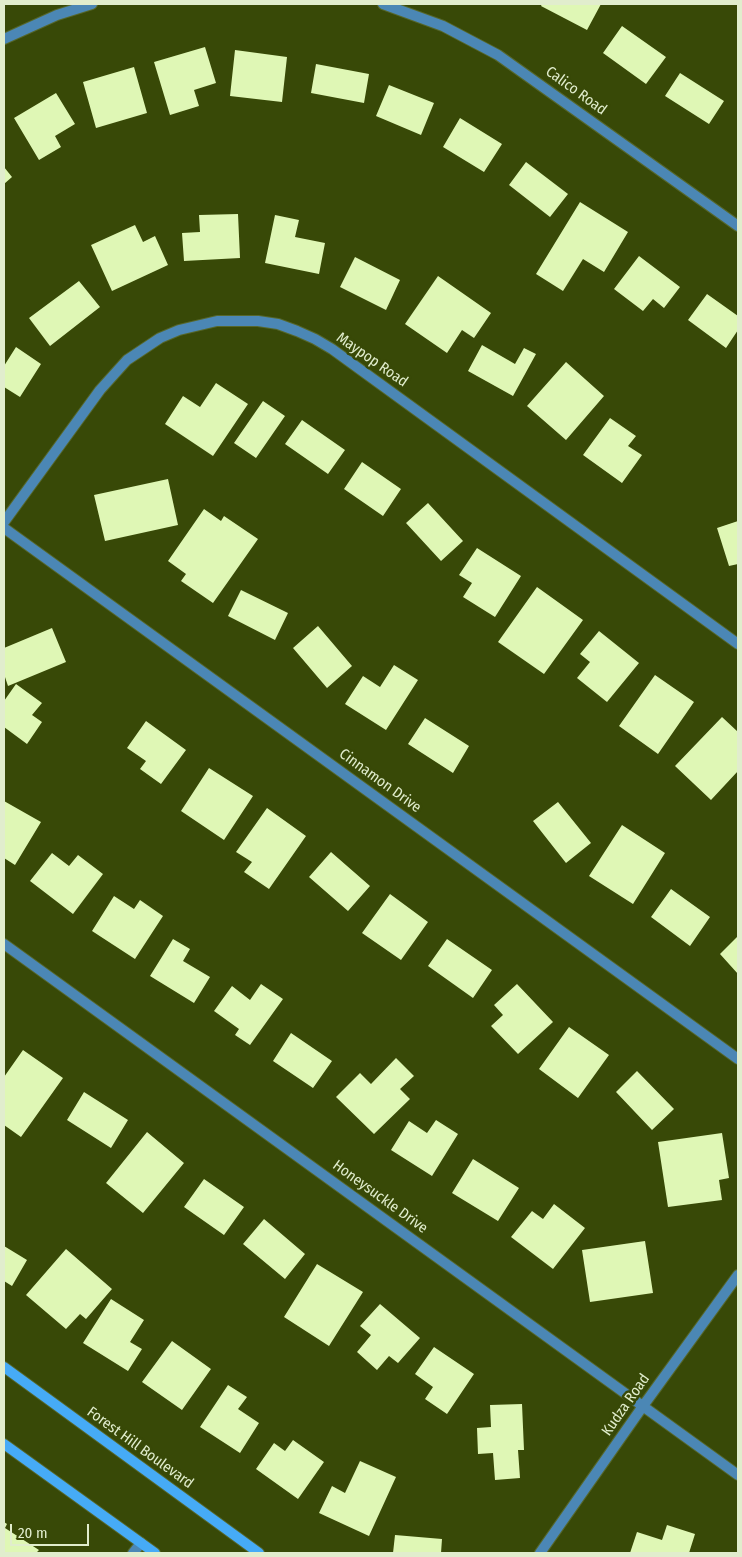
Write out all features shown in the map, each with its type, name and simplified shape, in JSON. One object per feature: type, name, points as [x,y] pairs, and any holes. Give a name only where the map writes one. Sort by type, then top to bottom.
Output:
[{"type":"main road","name":"Forest Hill Boulevard","points":[[4,1367],[259,1553]]},
{"type":"main road","points":[[4,1444],[155,1553]]},
{"type":"street","points":[[4,39],[58,15],[92,4]]},
{"type":"street","name":"Calico Road","points":[[383,4],[443,26],[498,55],[738,226]]},
{"type":"street","name":"Maypop Road","points":[[4,522],[100,390],[127,360],[160,338],[198,324],[238,320],[278,324],[297,330],[332,349],[738,644]]},
{"type":"street","name":"Cinnamon Drive","points":[[4,528],[738,1059]]},
{"type":"street","name":"Honeysuckle Drive","points":[[4,944],[738,1475]]},
{"type":"street","name":"Kudza Road","points":[[540,1553],[738,1275]]},
{"type":"street","points":[[133,1553],[141,1543]]},
{"type":"building","points":[[542,4],[601,4],[587,30],[541,6]]},
{"type":"building","points":[[622,26],[666,57],[646,84],[603,53]]},
{"type":"building","points":[[205,47],[216,83],[194,90],[199,106],[170,115],[154,62]]},
{"type":"building","points":[[235,50],[287,57],[282,102],[230,96]]},
{"type":"building","points":[[316,64],[369,74],[364,103],[311,93]]},
{"type":"building","points":[[134,67],[147,113],[96,128],[83,82]]},
{"type":"building","points":[[680,73],[724,101],[709,124],[665,96]]},
{"type":"building","points":[[389,85],[434,103],[421,135],[376,116]]},
{"type":"building","points":[[56,93],[75,124],[55,136],[61,147],[39,160],[14,118]]},
{"type":"building","points":[[460,118],[502,144],[484,172],[443,147]]},
{"type":"building","points":[[526,162],[568,194],[550,217],[509,185]]},
{"type":"building","points":[[4,167],[12,177],[4,184]]},
{"type":"building","points":[[580,202],[628,232],[604,272],[583,259],[563,291],[536,274]]},
{"type":"building","points":[[238,214],[240,258],[184,261],[182,233],[200,232],[199,215]]},
{"type":"building","points":[[275,215],[299,220],[295,237],[325,243],[319,274],[265,263]]},
{"type":"building","points":[[135,225],[143,242],[155,236],[168,265],[112,291],[91,245]]},
{"type":"building","points":[[639,256],[680,287],[664,308],[653,299],[643,311],[614,289]]},
{"type":"building","points":[[355,257],[400,280],[386,310],[340,287]]},
{"type":"building","points":[[438,276],[491,313],[474,338],[462,330],[447,353],[405,324]]},
{"type":"building","points":[[79,281],[100,307],[50,346],[29,318]]},
{"type":"building","points":[[707,294],[738,316],[738,330],[726,348],[688,320]]},
{"type":"building","points":[[482,345],[515,364],[524,348],[536,354],[513,396],[468,371]]},
{"type":"building","points":[[16,347],[41,364],[20,397],[4,387],[4,366]]},
{"type":"building","points":[[566,362],[604,396],[566,440],[527,406]]},
{"type":"building","points":[[216,383],[248,404],[213,456],[165,424],[183,396],[200,407]]},
{"type":"building","points":[[263,401],[285,416],[256,458],[234,443]]},
{"type":"building","points":[[610,418],[636,436],[628,446],[642,455],[622,483],[583,455]]},
{"type":"building","points":[[302,420],[345,450],[328,474],[285,444]]},
{"type":"building","points":[[362,462],[401,489],[383,516],[344,489]]},
{"type":"building","points":[[168,479],[178,525],[105,541],[94,495]]},
{"type":"building","points":[[428,503],[463,541],[441,561],[406,523]]},
{"type":"building","points":[[204,509],[221,521],[224,516],[258,539],[213,603],[181,581],[186,574],[168,561]]},
{"type":"building","points":[[738,521],[738,564],[729,566],[717,528]]},
{"type":"building","points":[[477,548],[521,576],[495,617],[463,597],[472,583],[459,575]]},
{"type":"building","points":[[537,587],[583,620],[544,674],[498,642]]},
{"type":"building","points":[[241,590],[288,613],[275,640],[228,616]]},
{"type":"building","points":[[318,626],[352,666],[327,688],[293,648]]},
{"type":"building","points":[[52,628],[66,662],[8,686],[4,674],[4,648]]},
{"type":"building","points":[[599,631],[639,663],[607,702],[577,678],[590,662],[580,654]]},
{"type":"building","points":[[394,665],[418,680],[386,730],[345,704],[363,676],[380,687]]},
{"type":"building","points":[[655,675],[694,702],[658,754],[619,726]]},
{"type":"building","points":[[16,684],[42,703],[32,715],[42,722],[27,744],[4,727],[4,701]]},
{"type":"building","points":[[722,717],[738,732],[738,771],[711,800],[675,766]]},
{"type":"building","points":[[425,718],[469,746],[453,773],[408,744]]},
{"type":"building","points":[[146,721],[186,750],[161,784],[140,769],[146,761],[127,748]]},
{"type":"building","points":[[209,768],[253,796],[224,840],[181,811]]},
{"type":"building","points":[[4,801],[41,822],[15,865],[4,858]]},
{"type":"building","points":[[558,802],[591,843],[566,863],[533,821]]},
{"type":"building","points":[[267,808],[306,836],[269,889],[244,872],[252,862],[236,852]]},
{"type":"building","points":[[622,825],[665,853],[633,904],[589,876]]},
{"type":"building","points":[[331,852],[370,886],[348,911],[309,877]]},
{"type":"building","points":[[52,853],[69,866],[78,855],[103,874],[73,914],[30,881]]},
{"type":"building","points":[[671,889],[710,917],[690,946],[651,917]]},
{"type":"building","points":[[390,894],[428,922],[401,960],[362,933]]},
{"type":"building","points":[[114,896],[134,909],[140,900],[163,916],[135,959],[92,931]]},
{"type":"building","points":[[738,936],[738,974],[720,954]]},
{"type":"building","points":[[173,939],[190,949],[183,961],[210,977],[194,1003],[150,976]]},
{"type":"building","points":[[447,939],[492,970],[473,998],[428,966]]},
{"type":"building","points":[[261,984],[283,999],[250,1045],[235,1035],[239,1029],[214,1011],[232,986],[250,1000]]},
{"type":"building","points":[[517,984],[553,1022],[518,1054],[491,1026],[503,1015],[494,1005]]},
{"type":"building","points":[[569,1027],[609,1055],[578,1098],[539,1069]]},
{"type":"building","points":[[291,1033],[332,1061],[313,1088],[273,1061]]},
{"type":"building","points":[[23,1050],[63,1078],[21,1137],[4,1125],[4,1077]]},
{"type":"building","points":[[396,1058],[414,1076],[400,1089],[410,1099],[374,1134],[336,1097],[360,1073],[371,1084]]},
{"type":"building","points":[[637,1071],[674,1109],[652,1130],[616,1092]]},
{"type":"building","points":[[84,1092],[128,1120],[111,1148],[67,1120]]},
{"type":"building","points":[[436,1120],[458,1134],[432,1176],[391,1150],[409,1121],[427,1133]]},
{"type":"building","points":[[147,1132],[184,1163],[143,1213],[106,1183]]},
{"type":"building","points":[[722,1133],[729,1178],[719,1180],[722,1200],[668,1207],[658,1142]]},
{"type":"building","points":[[473,1159],[519,1188],[498,1221],[452,1193]]},
{"type":"building","points":[[204,1179],[244,1207],[224,1235],[184,1207]]},
{"type":"building","points":[[554,1204],[585,1228],[553,1269],[511,1237],[532,1211],[543,1219]]},
{"type":"building","points":[[264,1219],[305,1254],[285,1279],[243,1244]]},
{"type":"building","points":[[645,1241],[653,1293],[590,1302],[582,1250]]},
{"type":"building","points":[[4,1246],[27,1260],[12,1286],[4,1281]]},
{"type":"building","points":[[66,1249],[112,1289],[86,1319],[80,1314],[66,1329],[26,1295]]},
{"type":"building","points":[[317,1264],[363,1292],[329,1346],[284,1317]]},
{"type":"building","points":[[111,1299],[144,1320],[130,1342],[142,1349],[128,1371],[83,1343]]},
{"type":"building","points":[[380,1304],[420,1338],[398,1363],[389,1356],[377,1370],[357,1352],[371,1335],[360,1326]]},
{"type":"building","points":[[172,1341],[211,1369],[182,1410],[142,1382]]},
{"type":"building","points":[[434,1347],[474,1374],[447,1414],[425,1399],[433,1387],[415,1374]]},
{"type":"building","points":[[228,1385],[247,1397],[238,1409],[259,1423],[240,1453],[200,1427]]},
{"type":"building","points":[[522,1404],[524,1450],[518,1450],[520,1478],[495,1480],[493,1453],[478,1454],[477,1428],[491,1427],[490,1405]]},
{"type":"building","points":[[293,1440],[324,1462],[298,1499],[256,1469],[274,1443],[285,1451]]},
{"type":"building","points":[[360,1461],[396,1477],[369,1536],[319,1513],[332,1486],[345,1493]]},
{"type":"building","points":[[4,1522],[7,1524],[5,1528],[39,1550],[36,1553],[4,1553]]},
{"type":"building","points":[[667,1525],[695,1534],[689,1553],[630,1553],[637,1532],[662,1540]]},
{"type":"building","points":[[395,1535],[442,1539],[441,1553],[393,1553]]}]
